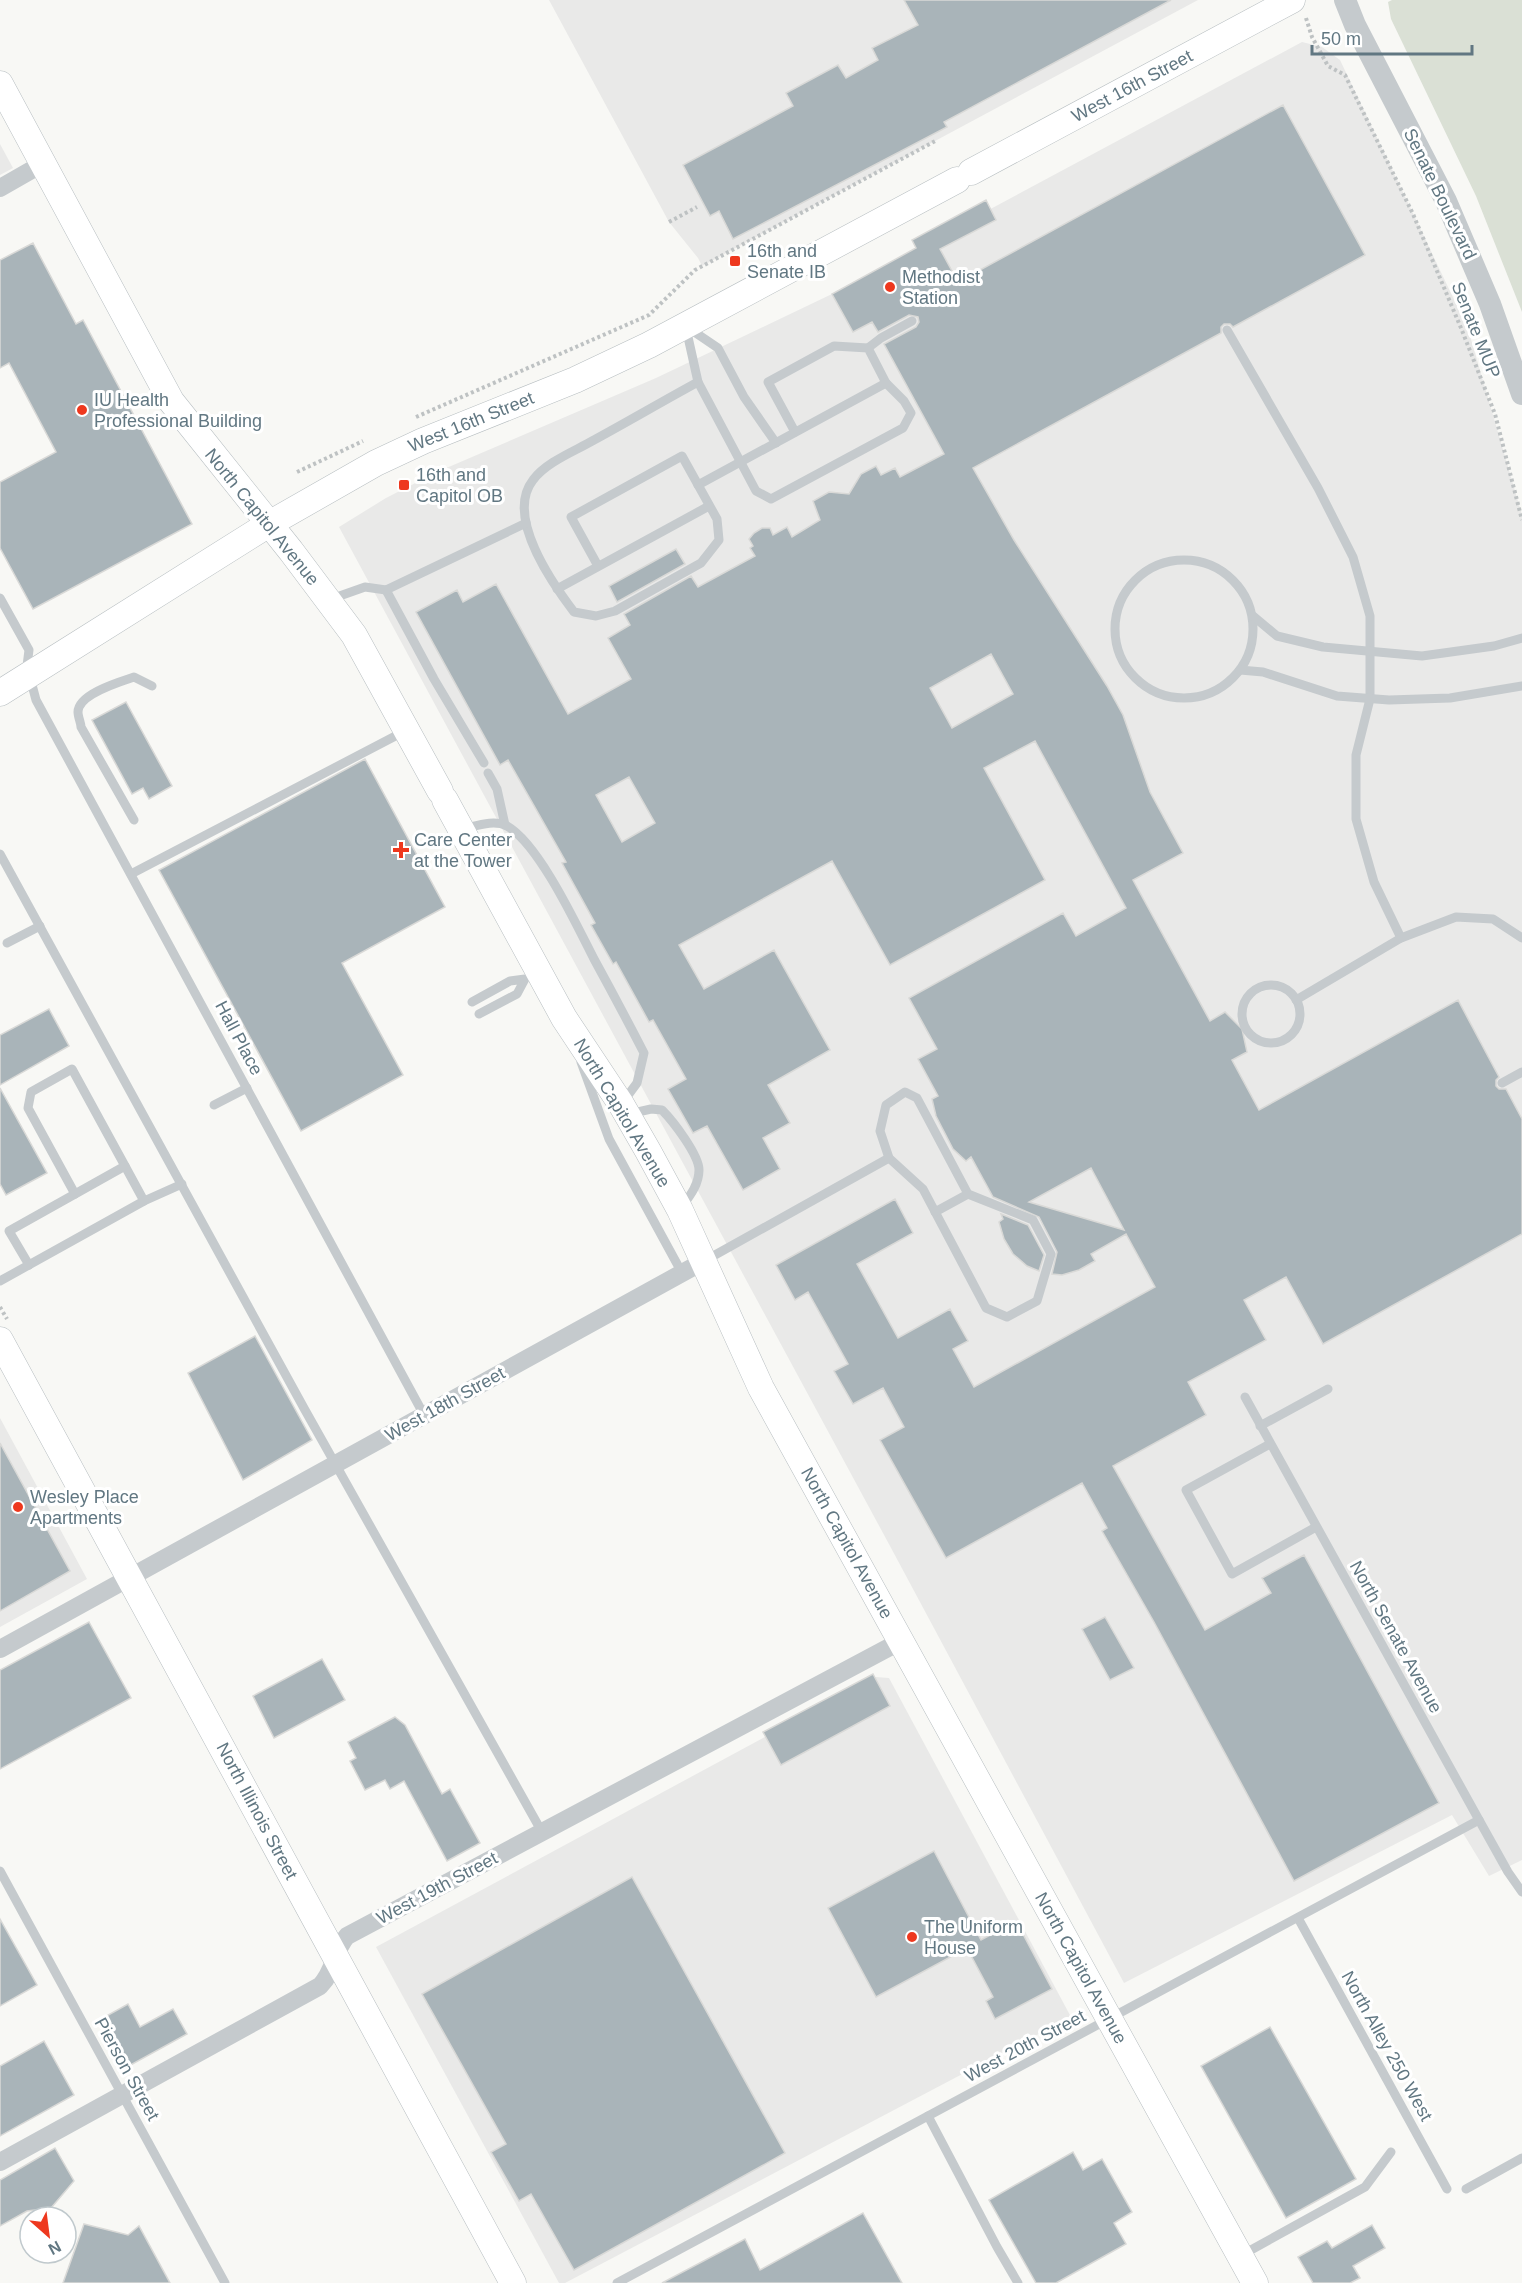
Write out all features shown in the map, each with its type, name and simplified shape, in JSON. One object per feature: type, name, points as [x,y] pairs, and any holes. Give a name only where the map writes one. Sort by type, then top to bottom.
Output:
[{"type":"main road","name":"West 16th Street","points":[[0,693],[269,524],[393,454],[584,376],[685,326],[1293,0]]},
{"type":"main road","name":"North Capitol Avenue","points":[[0,84],[171,401],[329,600],[354,635],[461,829],[532,975],[564,1018],[624,1109],[680,1210],[761,1388],[1255,2283]]},
{"type":"main road","name":"North Illinois Street","points":[[0,1340],[513,2283]]},
{"type":"street","name":"Senate Boulevard","points":[[1345,0],[1355,25],[1451,211],[1490,304],[1522,394]]},
{"type":"street","points":[[0,188],[42,164]]},
{"type":"street","name":"West 18th Street","points":[[0,1649],[704,1261]]},
{"type":"street","name":"West 19th Street","points":[[0,2162],[320,1986],[327,1979],[342,1941],[347,1936],[901,1641]]},
{"type":"lane","points":[[795,432],[768,382],[834,346],[868,348],[912,321]]},
{"type":"lane","points":[[685,326],[698,382],[756,491],[771,499],[903,428],[911,413],[904,401],[886,383],[868,348]]},
{"type":"lane","points":[[685,326],[718,348],[744,397],[776,443]]},
{"type":"lane","points":[[1227,330],[1318,488],[1353,557],[1370,616],[1370,699],[1356,755],[1356,819],[1374,882],[1401,938]]},
{"type":"lane","points":[[598,566],[570,517],[682,456],[717,519],[719,540],[701,563],[615,611],[596,616],[573,612],[557,589],[528,534],[524,504],[532,480],[558,459],[698,382]]},
{"type":"lane","points":[[698,485],[886,383]]},
{"type":"lane","points":[[557,589],[709,506]]},
{"type":"lane","points":[[329,600],[365,587],[386,590],[526,523]]},
{"type":"lane","points":[[1191,559],[1213,565],[1232,577],[1245,595],[1253,616],[1254,635],[1250,654],[1240,670],[1224,686],[1204,696],[1182,699],[1160,694],[1140,683],[1125,667],[1116,646],[1114,624],[1119,602],[1131,583],[1148,569],[1169,561],[1191,559]]},
{"type":"lane","points":[[386,590],[483,764]]},
{"type":"lane","name":"Hall Place","points":[[0,598],[29,650],[27,666],[36,700],[424,1415]]},
{"type":"lane","points":[[1253,616],[1277,636],[1323,647],[1422,656],[1494,646],[1522,638]]},
{"type":"lane","points":[[1240,670],[1263,672],[1337,696],[1370,699],[1450,698],[1522,686]]},
{"type":"lane","points":[[134,820],[81,727],[78,711],[83,700],[115,683],[134,677],[152,687]]},
{"type":"lane","points":[[130,874],[184,851],[407,730]]},
{"type":"lane","points":[[488,773],[496,789],[505,825]]},
{"type":"lane","points":[[461,829],[494,823],[505,825],[516,832],[530,848],[564,900],[644,1053],[637,1083],[624,1109],[662,1110],[680,1130],[699,1168],[694,1189],[680,1210]]},
{"type":"lane","points":[[0,854],[542,1832]]},
{"type":"lane","points":[[1296,1000],[1401,938],[1456,917],[1492,919],[1522,938]]},
{"type":"lane","points":[[7,943],[40,926]]},
{"type":"lane","points":[[472,1002],[510,981],[532,975]]},
{"type":"lane","points":[[479,1014],[517,994],[532,975]]},
{"type":"lane","points":[[1273,985],[1290,992],[1296,1000],[1299,1009],[1296,1028],[1282,1040],[1273,1043],[1255,1038],[1243,1023],[1243,1004],[1255,989],[1273,985]]},
{"type":"lane","points":[[564,1018],[609,1139],[682,1273]]},
{"type":"lane","points":[[75,1194],[28,1108],[31,1092],[72,1069],[144,1201]]},
{"type":"lane","points":[[1502,1083],[1522,1072]]},
{"type":"lane","points":[[214,1105],[247,1088]]},
{"type":"lane","points":[[904,1092],[917,1098],[968,1194],[1033,1220],[1051,1254],[1037,1301],[1008,1317],[986,1308],[923,1189],[889,1158],[880,1131],[886,1105],[904,1092]]},
{"type":"lane","name":"West 18th Street","points":[[704,1261],[889,1158]]},
{"type":"lane","points":[[29,1265],[9,1230],[125,1166]]},
{"type":"lane","points":[[0,1281],[144,1201],[182,1184]]},
{"type":"lane","points":[[935,1212],[968,1194]]},
{"type":"lane","points":[[1260,1426],[1328,1389]]},
{"type":"lane","name":"North Senate Avenue","points":[[1245,1397],[1508,1872],[1522,1892]]},
{"type":"lane","points":[[1270,1444],[1186,1490],[1232,1574],[1316,1527]]},
{"type":"lane","name":"West 20th Street","points":[[617,2283],[1479,1820]]},
{"type":"lane","name":"Pierson Street","points":[[0,1871],[225,2283]]},
{"type":"lane","name":"North Alley 250 West","points":[[1298,1918],[1447,2189]]},
{"type":"lane","points":[[928,2116],[1018,2283]]},
{"type":"lane","points":[[1240,2256],[1365,2187],[1391,2152]]},
{"type":"lane","points":[[1466,2189],[1522,2158]]},
{"type":"path","name":"Senate MUP","points":[[1312,37],[1328,66],[1345,75],[1413,214],[1495,414],[1522,520]]},
{"type":"path","points":[[410,419],[649,315],[695,270],[937,140]]},
{"type":"path","points":[[669,222],[697,207]]},
{"type":"path","points":[[297,472],[369,438]]},
{"type":"shaded area","points":[[549,0],[1198,0],[702,266],[669,222]]},
{"type":"shaded area","points":[[1392,0],[1522,0],[1522,312],[1476,196],[1391,19],[1388,2]]},
{"type":"shaded area","points":[[1302,42],[1322,47],[1340,60],[1468,329],[1522,515],[1522,1860],[1489,1876],[1452,1815],[1124,1983],[339,527],[386,498],[437,472],[656,378],[832,294]]},
{"type":"shaded area","points":[[0,144],[13,168],[0,175]]},
{"type":"shaded area","name":"Wesley Place Apartments","points":[[0,1418],[87,1579],[0,1627]]},
{"type":"shaded area","points":[[876,1677],[889,1678],[1071,2017],[565,2283],[559,2283],[376,1947]]},
{"type":"building","points":[[904,0],[1171,0],[944,122],[947,127],[733,239],[719,211],[710,216],[683,165],[793,106],[786,93],[838,65],[846,78],[878,60],[872,48],[918,25]]},
{"type":"building","points":[[1283,105],[1365,255],[1233,327],[1230,324],[1224,324],[1221,327],[1221,333],[973,468],[1014,540],[1123,715],[1150,792],[1183,853],[1133,880],[1210,1021],[1225,1012],[1242,1029],[1247,1052],[1232,1060],[1259,1110],[1458,1000],[1499,1077],[1496,1080],[1496,1086],[1499,1089],[1506,1089],[1522,1119],[1522,1234],[1323,1344],[1286,1277],[1244,1300],[1266,1340],[1188,1382],[1206,1415],[1113,1466],[1205,1630],[1271,1593],[1262,1578],[1304,1555],[1439,1803],[1294,1881],[1154,1622],[1102,1531],[1107,1528],[1082,1483],[946,1558],[880,1440],[904,1427],[883,1388],[853,1404],[834,1371],[848,1364],[808,1292],[795,1300],[776,1265],[895,1199],[913,1233],[857,1264],[898,1338],[950,1309],[968,1341],[953,1349],[974,1387],[1155,1287],[1126,1234],[1091,1254],[1095,1261],[1079,1270],[1062,1275],[1052,1274],[1057,1252],[1039,1217],[993,1197],[971,1157],[966,1161],[953,1149],[936,1116],[932,1099],[938,1096],[918,1059],[937,1049],[909,998],[1063,913],[1076,936],[1126,908],[1035,741],[984,768],[1045,880],[890,965],[832,861],[679,945],[704,989],[774,950],[830,1050],[768,1085],[790,1123],[763,1138],[780,1169],[743,1190],[707,1126],[693,1133],[668,1089],[686,1079],[653,1020],[649,1022],[616,962],[613,964],[591,925],[595,923],[562,863],[566,862],[508,760],[500,765],[416,612],[457,590],[463,602],[496,584],[568,714],[631,679],[608,638],[630,625],[624,614],[691,576],[698,587],[755,556],[750,548],[753,546],[749,539],[762,528],[770,528],[773,535],[787,527],[792,537],[820,520],[813,501],[829,492],[849,494],[861,474],[876,466],[881,475],[895,468],[900,477],[944,454],[884,344],[916,327],[919,322],[918,317],[909,315],[878,332],[872,322],[853,332],[832,294],[916,248],[912,240],[986,200],[996,220],[940,249],[958,282]],"holes":[[[991,654],[1013,694],[952,728],[930,688]],[[629,777],[655,823],[622,842],[596,795]],[[1091,1168],[1124,1230],[1029,1202]]]},
{"type":"building","name":"IU Health Professional Building","points":[[33,243],[76,324],[83,320],[192,524],[33,609],[0,548],[0,482],[56,452],[9,363],[0,368],[0,260]]},
{"type":"building","points":[[676,549],[685,564],[617,602],[609,586]]},
{"type":"building","points":[[126,702],[172,786],[149,799],[143,788],[132,794],[92,720]]},
{"type":"building","points":[[365,759],[445,907],[342,963],[403,1075],[301,1131],[159,870]]},
{"type":"building","points":[[49,1009],[69,1046],[0,1085],[0,1035]]},
{"type":"building","points":[[0,1088],[47,1173],[6,1195],[0,1184]]},
{"type":"building","points":[[1001,1214],[1028,1225],[1044,1255],[1039,1271],[1027,1266],[1013,1254],[1004,1239],[999,1222],[1003,1219]]},
{"type":"building","points":[[255,1336],[312,1440],[243,1480],[188,1373]]},
{"type":"building","name":"Wesley Place Apartments","points":[[0,1443],[70,1571],[0,1611]]},
{"type":"building","points":[[1105,1617],[1134,1668],[1110,1680],[1082,1629]]},
{"type":"building","points":[[89,1622],[131,1698],[0,1769],[0,1670]]},
{"type":"building","points":[[322,1659],[345,1700],[274,1738],[253,1696]]},
{"type":"building","points":[[873,1674],[890,1706],[781,1765],[763,1732]]},
{"type":"building","points":[[395,1717],[405,1725],[442,1794],[450,1789],[480,1843],[447,1861],[404,1781],[390,1789],[385,1780],[365,1790],[350,1761],[356,1758],[348,1742]]},
{"type":"building","name":"The Uniform House","points":[[934,1851],[981,1940],[1016,1921],[1052,1989],[995,2019],[986,2001],[993,1997],[967,1948],[876,1997],[828,1908]]},
{"type":"building","points":[[632,1877],[785,2153],[574,2270],[531,2194],[519,2201],[491,2152],[506,2144],[422,1994]]},
{"type":"building","points":[[0,1919],[37,1985],[0,2006]]},
{"type":"building","points":[[128,2004],[140,2027],[173,2009],[187,2034],[127,2067],[101,2019]]},
{"type":"building","points":[[1270,2027],[1356,2179],[1286,2218],[1201,2066]]},
{"type":"building","points":[[44,2041],[74,2095],[0,2136],[0,2066]]},
{"type":"building","points":[[55,2148],[74,2181],[54,2205],[18,2205],[18,2216],[0,2226],[0,2180]]},
{"type":"building","points":[[1073,2152],[1083,2170],[1102,2159],[1132,2212],[1114,2223],[1126,2244],[1056,2283],[1036,2283],[989,2200]]},
{"type":"building","points":[[863,2213],[902,2283],[662,2283],[745,2239],[760,2270]]},
{"type":"building","points":[[84,2224],[128,2235],[139,2226],[170,2283],[63,2283],[69,2265],[78,2265],[78,2241]]},
{"type":"building","points":[[1372,2225],[1385,2248],[1353,2266],[1360,2278],[1350,2283],[1313,2283],[1298,2257],[1327,2241],[1332,2248]]},
{"type":"place","name":"16th and Senate IB","points":[[735,261]]},
{"type":"place","name":"Methodist Station","points":[[890,287]]},
{"type":"place","name":"IU Health Professional Building","points":[[82,410]]},
{"type":"place","name":"16th and Capitol OB","points":[[404,485]]},
{"type":"place","name":"Care Center at the Tower","points":[[401,850]]},
{"type":"place","name":"Wesley Place Apartments","points":[[18,1507]]},
{"type":"place","name":"The Uniform House","points":[[912,1937]]}]
